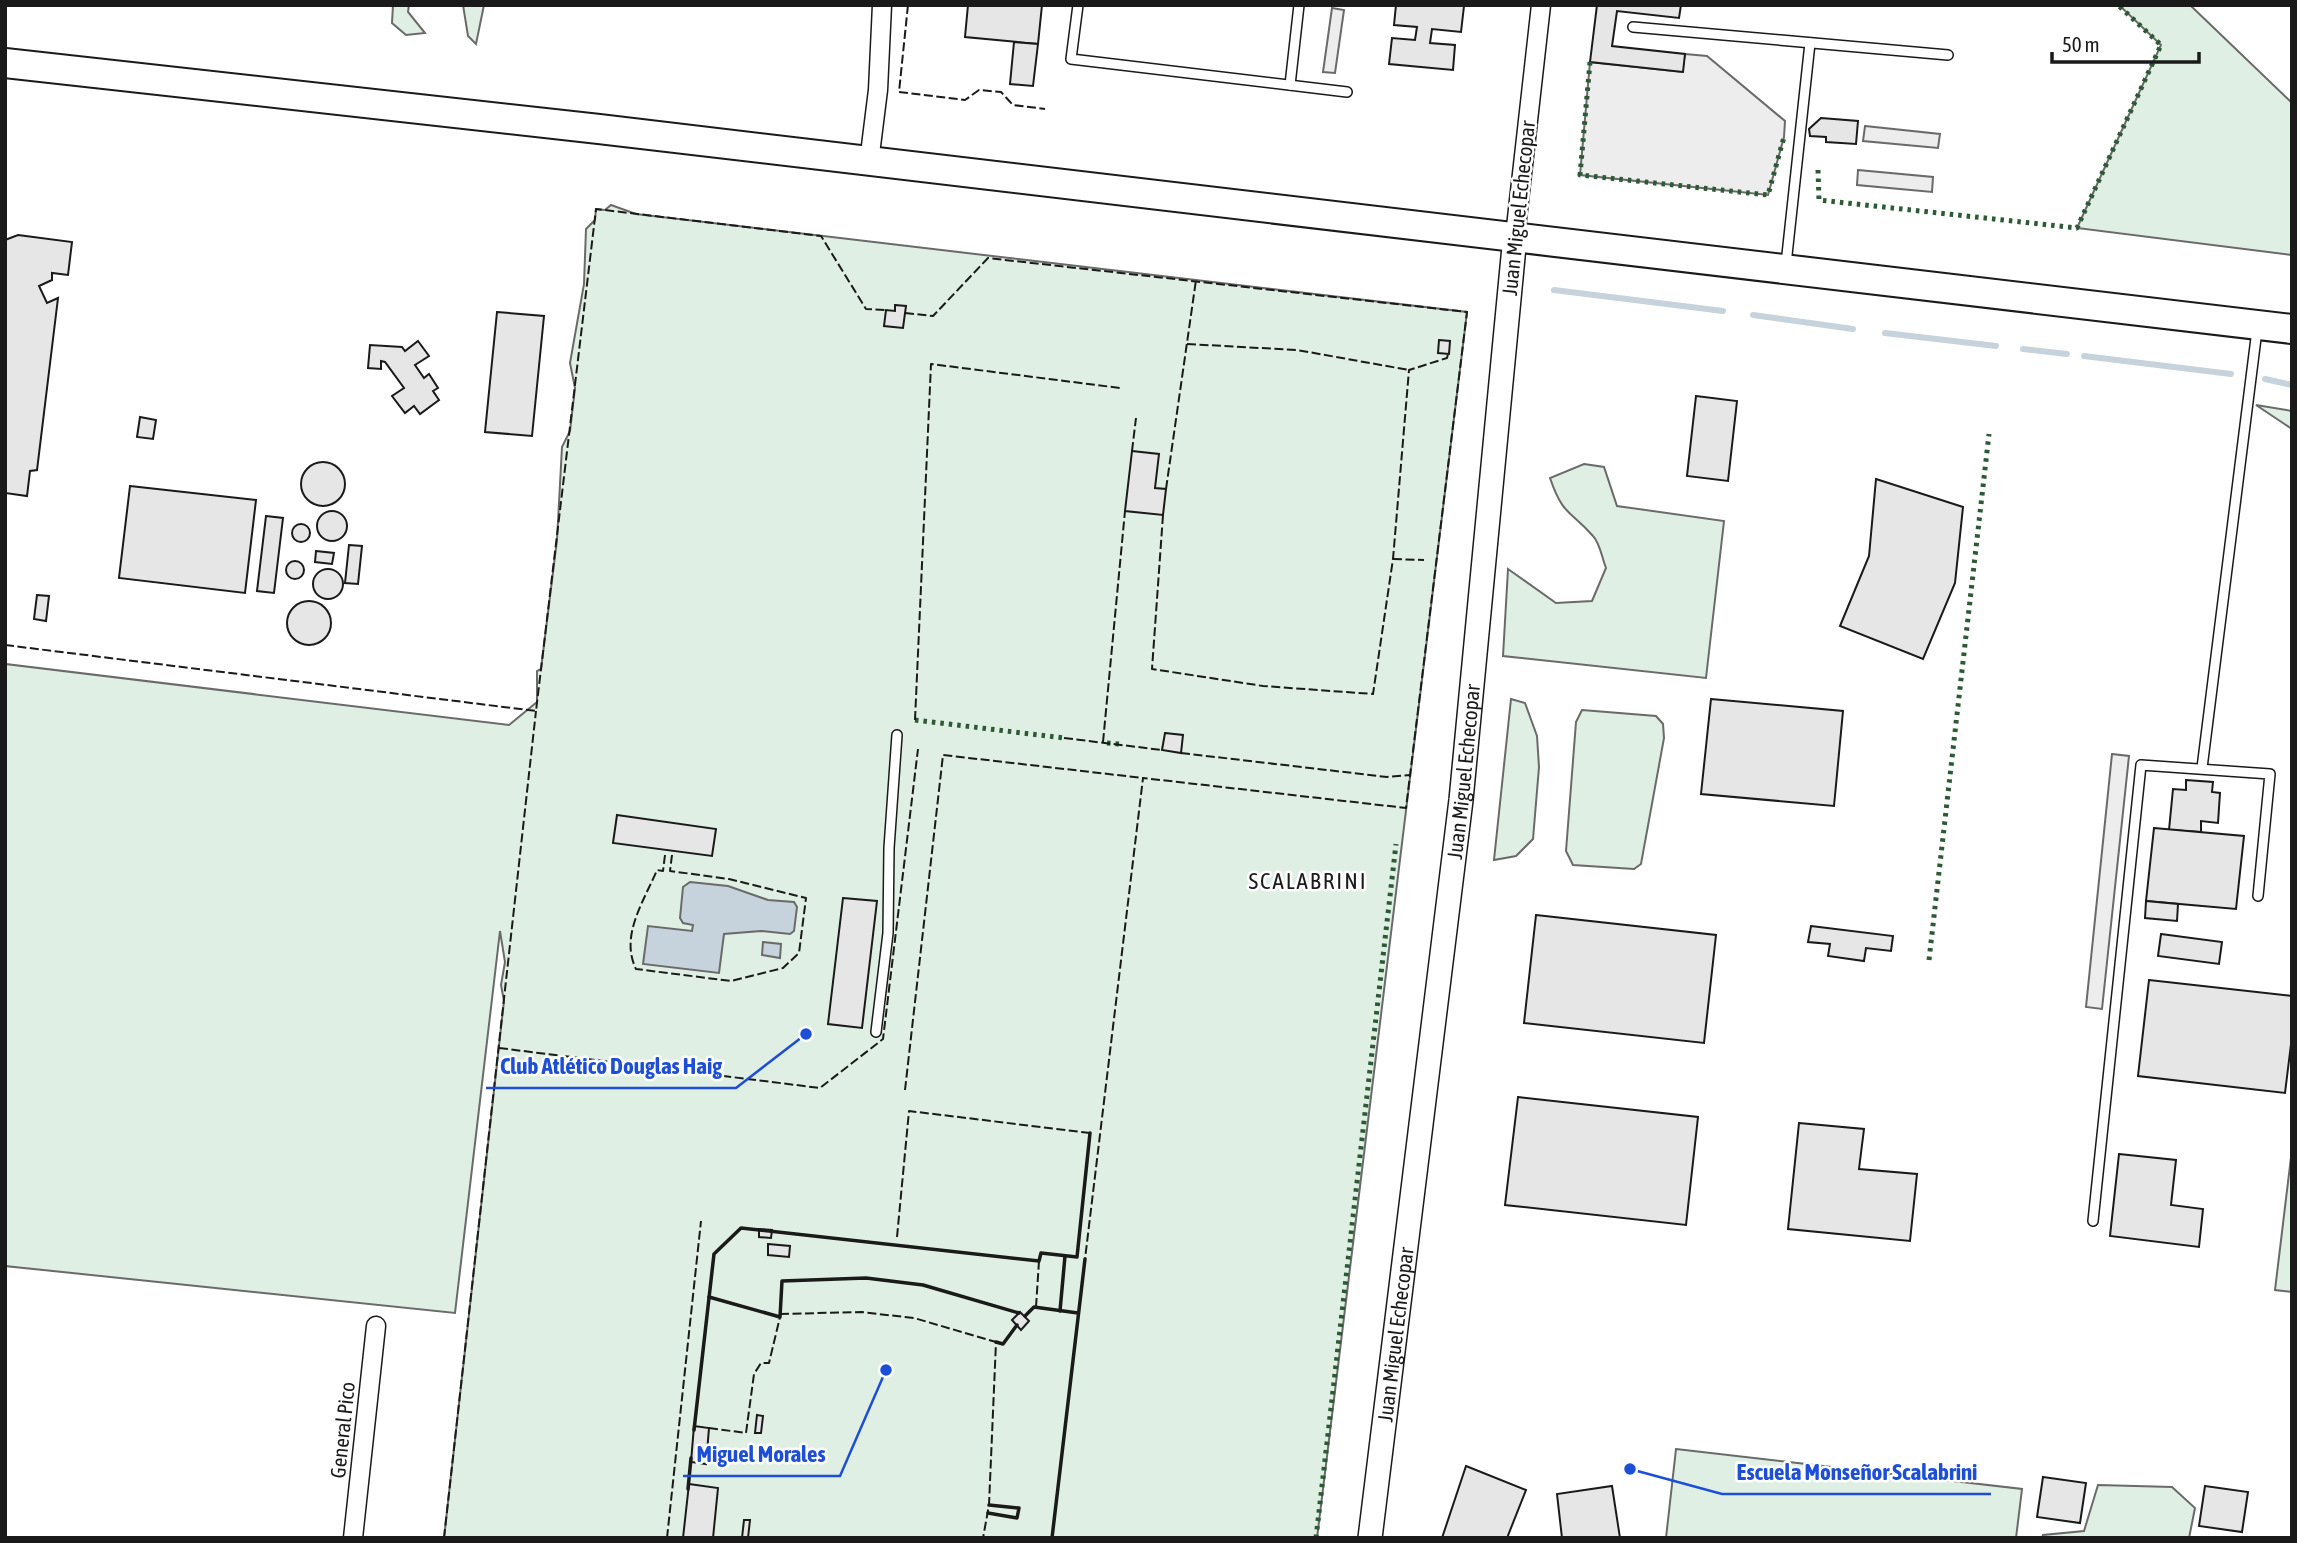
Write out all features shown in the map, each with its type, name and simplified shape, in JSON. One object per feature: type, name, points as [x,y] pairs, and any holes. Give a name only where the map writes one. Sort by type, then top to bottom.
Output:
[{"type":"main road","points":[[5,63],[1515,236],[2292,329]]},
{"type":"street","points":[[869,162],[878,90],[882,5]]},
{"type":"street","name":"Juan Miguel Echecopar","points":[[1370,1538],[1461,800],[1515,236],[1541,5]]},
{"type":"street","name":"General Pico","points":[[353,1538],[376,1326]]},
{"type":"lane","points":[[1078,5],[1071,59],[1347,92]]},
{"type":"lane","points":[[1290,85],[1299,5]]},
{"type":"lane","points":[[1633,27],[1948,55]]},
{"type":"lane","points":[[1786,269],[1810,43]]},
{"type":"lane","points":[[2202,768],[2258,325]]},
{"type":"lane","points":[[876,1032],[888,933],[889,848],[897,735]]},
{"type":"lane","points":[[2093,1220],[2141,765],[2270,774],[2258,896]]},
{"type":"green space","points":[[393,5],[409,5],[408,12],[425,33],[406,35],[392,23]]},
{"type":"green space","points":[[463,5],[484,5],[476,44],[468,36]]},
{"type":"green space","points":[[2119,5],[2190,5],[2292,103],[2292,255],[2077,228],[2161,45]]},
{"type":"green space","points":[[611,205],[636,214],[1467,312],[1317,1538],[444,1538],[504,1001],[501,985],[505,962],[500,931],[455,1313],[5,1266],[5,664],[509,725],[537,702],[537,671],[541,669],[557,540],[562,447],[570,431],[575,388],[570,363],[584,284],[586,229],[595,220],[596,209],[605,210]]},
{"type":"green space","points":[[2256,405],[2292,411],[2292,429]]},
{"type":"green space","points":[[1584,464],[1604,467],[1617,506],[1724,521],[1706,678],[1503,656],[1508,569],[1556,603],[1592,601],[1606,568],[1595,539],[1563,506],[1550,478]]},
{"type":"green space","points":[[1511,699],[1525,703],[1537,736],[1539,767],[1533,839],[1516,856],[1494,860]]},
{"type":"green space","points":[[1582,710],[1656,716],[1663,724],[1664,738],[1641,864],[1634,869],[1573,865],[1566,851],[1576,722]]},
{"type":"green space","points":[[2292,1149],[2292,1292],[2275,1290]]},
{"type":"green space","points":[[1676,1449],[2022,1489],[2016,1538],[1666,1538]]},
{"type":"green space","points":[[2098,1485],[2172,1487],[2195,1508],[2189,1538],[2042,1538],[2043,1535],[2084,1531]]},
{"type":"shaded area","points":[[1332,8],[1344,10],[1335,73],[1323,72]]},
{"type":"shaded area","points":[[1685,54],[1707,56],[1785,121],[1784,137],[1768,195],[1580,175],[1590,62],[1682,72]]},
{"type":"shaded area","points":[[1865,126],[1940,134],[1938,148],[1863,141]]},
{"type":"shaded area","points":[[1858,170],[1933,177],[1932,192],[1857,185]]},
{"type":"shaded area","points":[[2112,754],[2129,756],[2102,1009],[2086,1007]]},
{"type":"shaded area","points":[[690,882],[728,886],[768,900],[794,902],[797,907],[794,931],[790,934],[761,931],[724,934],[719,973],[643,964],[648,926],[692,931],[693,925],[683,923],[680,918],[683,887]]},
{"type":"shaded area","points":[[763,942],[781,944],[780,958],[762,955]]},
{"type":"building","points":[[968,5],[1042,5],[1038,44],[965,37]]},
{"type":"building","points":[[1396,5],[1464,6],[1461,32],[1432,29],[1430,43],[1455,45],[1453,70],[1389,64],[1392,38],[1415,40],[1417,27],[1394,25]]},
{"type":"building","points":[[1597,5],[1681,5],[1679,18],[1617,11],[1612,46],[1685,54],[1683,72],[1590,62]]},
{"type":"building","points":[[1014,42],[1038,44],[1033,86],[1010,84]]},
{"type":"building","points":[[1821,118],[1858,121],[1856,144],[1826,142],[1826,137],[1810,136],[1809,129]]},
{"type":"building","points":[[18,235],[72,242],[68,275],[52,273],[52,280],[39,286],[47,303],[58,298],[37,470],[30,471],[27,496],[5,493],[5,240]]},
{"type":"building","points":[[895,305],[906,306],[903,328],[884,326],[886,310],[895,311]]},
{"type":"building","points":[[497,312],[544,316],[532,436],[485,432]]},
{"type":"building","points":[[1439,340],[1450,341],[1449,354],[1438,353]]},
{"type":"building","points":[[418,341],[429,356],[415,365],[424,378],[429,374],[438,388],[433,391],[439,400],[420,414],[414,406],[405,413],[392,396],[404,388],[385,362],[381,361],[381,369],[368,368],[370,345],[402,347],[405,351]]},
{"type":"building","points":[[1696,396],[1737,401],[1728,481],[1687,476]]},
{"type":"building","points":[[140,417],[156,420],[153,439],[137,437]]},
{"type":"building","points":[[1132,451],[1159,454],[1155,488],[1166,489],[1163,515],[1125,511]]},
{"type":"building","points":[[323,462],[332,463],[339,468],[344,475],[344,493],[339,500],[332,505],[323,506],[314,505],[307,500],[302,493],[301,484],[302,475],[307,468],[314,463]]},
{"type":"building","points":[[1876,479],[1963,507],[1955,583],[1923,659],[1840,626],[1869,556]]},
{"type":"building","points":[[130,486],[256,500],[245,593],[119,578]]},
{"type":"building","points":[[332,511],[338,512],[346,520],[346,532],[338,540],[332,541],[326,540],[318,532],[317,526],[318,520],[326,512]]},
{"type":"building","points":[[266,516],[283,518],[274,593],[257,591]]},
{"type":"building","points":[[301,524],[307,527],[310,533],[307,539],[301,542],[295,539],[292,533],[295,527]]},
{"type":"building","points":[[349,545],[362,546],[358,584],[345,583]]},
{"type":"building","points":[[316,551],[334,553],[332,564],[315,562]]},
{"type":"building","points":[[295,561],[301,564],[304,570],[301,576],[295,579],[289,576],[286,570],[289,564]]},
{"type":"building","points":[[328,569],[334,570],[342,578],[342,590],[334,598],[328,599],[322,598],[314,590],[313,584],[314,578],[322,570]]},
{"type":"building","points":[[37,595],[49,596],[46,621],[34,619]]},
{"type":"building","points":[[309,601],[318,602],[325,607],[330,614],[330,632],[325,639],[318,644],[309,645],[300,644],[293,639],[288,632],[287,623],[288,614],[293,607],[300,602]]},
{"type":"building","points":[[1711,699],[1843,711],[1834,806],[1701,794]]},
{"type":"building","points":[[1165,733],[1183,735],[1181,753],[1162,750]]},
{"type":"building","points":[[2186,780],[2213,782],[2212,792],[2220,793],[2218,823],[2201,821],[2201,832],[2169,830],[2173,789],[2186,790]]},
{"type":"building","points":[[617,815],[716,829],[712,856],[613,843]]},
{"type":"building","points":[[2154,828],[2244,836],[2236,909],[2146,901]]},
{"type":"building","points":[[843,898],[877,901],[862,1028],[828,1024]]},
{"type":"building","points":[[2146,901],[2178,904],[2177,921],[2145,918]]},
{"type":"building","points":[[1536,915],[1716,935],[1704,1043],[1524,1023]]},
{"type":"building","points":[[1811,926],[1893,936],[1891,951],[1866,948],[1864,961],[1828,956],[1830,944],[1808,942]]},
{"type":"building","points":[[2161,934],[2222,942],[2219,964],[2158,956]]},
{"type":"building","points":[[2149,980],[2292,996],[2292,1036],[2285,1093],[2138,1076]]},
{"type":"building","points":[[1518,1097],[1698,1117],[1686,1225],[1505,1205]]},
{"type":"building","points":[[1799,1123],[1864,1129],[1859,1169],[1917,1174],[1910,1241],[1788,1229]]},
{"type":"building","points":[[2119,1154],[2176,1160],[2171,1205],[2203,1209],[2199,1247],[2110,1236]]},
{"type":"building","points":[[759,1229],[772,1230],[771,1238],[759,1237]]},
{"type":"building","points":[[768,1244],[790,1246],[789,1257],[768,1255]]},
{"type":"building","points":[[1020,1312],[1029,1321],[1021,1330],[1012,1320]]},
{"type":"building","points":[[757,1415],[763,1416],[761,1433],[755,1433]]},
{"type":"building","points":[[694,1426],[709,1428],[706,1464],[691,1462]]},
{"type":"building","points":[[1466,1466],[1526,1490],[1507,1538],[1442,1538]]},
{"type":"building","points":[[2043,1477],[2086,1483],[2080,1523],[2037,1517]]},
{"type":"building","points":[[689,1484],[718,1488],[713,1538],[683,1538]]},
{"type":"building","points":[[1612,1486],[1620,1538],[1562,1538],[1557,1494]]},
{"type":"building","points":[[2205,1486],[2248,1492],[2242,1532],[2199,1526]]},
{"type":"building","points":[[744,1520],[750,1520],[748,1538],[742,1538]]},
{"type":"waterway","points":[[1554,290],[1723,311]]},
{"type":"waterway","points":[[1753,315],[1853,329]]},
{"type":"waterway","points":[[1885,333],[1996,346]]},
{"type":"waterway","points":[[2023,349],[2067,354]]},
{"type":"waterway","points":[[2084,356],[2231,374]]},
{"type":"waterway","points":[[2265,379],[2292,385]]},
{"type":"hedge","points":[[1818,170],[1819,200],[2077,228],[2161,45],[2118,5]]},
{"type":"hedge","points":[[1590,62],[1580,175],[1768,195],[1784,137]]},
{"type":"hedge","points":[[1929,960],[1989,434]]},
{"type":"hedge","points":[[915,720],[1064,738]]},
{"type":"hedge","points":[[1107,743],[1120,744]]},
{"type":"hedge","points":[[1316,1538],[1396,844]]},
{"type":"fence","points":[[908,5],[899,92],[965,100],[979,90],[1001,92],[1013,105],[1045,109]]},
{"type":"fence","points":[[5,645],[536,711],[596,209],[821,236],[866,309],[886,310]]},
{"type":"fence","points":[[905,313],[933,316],[988,258],[1467,312],[1406,808],[1143,778],[1085,1259]]},
{"type":"fence","points":[[1166,489],[1196,280]]},
{"type":"fence","points":[[1187,344],[1297,350],[1409,370]]},
{"type":"fence","points":[[1163,515],[1152,669],[1263,686],[1373,694],[1393,559],[1409,370],[1447,358],[1448,354]]},
{"type":"fence","points":[[915,720],[931,364],[1120,388]]},
{"type":"fence","points":[[1132,451],[1136,418]]},
{"type":"fence","points":[[1103,742],[1125,511]]},
{"type":"fence","points":[[1393,559],[1424,560]]},
{"type":"fence","points":[[444,1538],[536,711]]},
{"type":"fence","points":[[1064,738],[1162,750]]},
{"type":"fence","points":[[499,1048],[820,1088],[883,1039],[918,749]]},
{"type":"fence","points":[[1181,753],[1387,777],[1410,775]]},
{"type":"fence","points":[[905,1090],[943,755],[1143,778]]},
{"type":"fence","points":[[665,855],[663,871],[657,870],[635,920],[631,944],[636,969],[731,981],[783,968],[799,953],[806,898],[729,879],[670,871],[672,855]]},
{"type":"fence","points":[[897,1237],[909,1111],[1090,1133]]},
{"type":"fence","points":[[667,1538],[701,1221]]},
{"type":"fence","points":[[1036,1307],[1039,1261]]},
{"type":"fence","points":[[780,1314],[861,1312],[914,1318],[996,1342],[989,1505],[983,1538]]},
{"type":"fence","points":[[709,1428],[746,1433],[754,1374],[761,1363],[769,1363],[780,1317]]},
{"type":"wall","points":[[694,1430],[714,1254],[741,1228],[1039,1261],[1041,1253],[1077,1257],[1090,1133]]},
{"type":"wall","points":[[1060,1311],[1065,1256]]},
{"type":"wall","points":[[1052,1538],[1085,1259]]},
{"type":"wall","points":[[709,1297],[780,1317],[782,1281],[866,1278],[923,1285],[1019,1313]]},
{"type":"wall","points":[[1025,1316],[1034,1307],[1078,1313]]},
{"type":"wall","points":[[996,1342],[1003,1344],[1017,1325]]},
{"type":"wall","points":[[688,1489],[691,1458]]},
{"type":"wall","points":[[988,1513],[1017,1518],[1019,1508],[989,1505]]},
{"type":"place","name":"Club Atlético Douglas Haig","points":[[806,1034]]},
{"type":"place","name":"Miguel Morales","points":[[886,1370]]},
{"type":"place","name":"Escuela Monseñor Scalabrini","points":[[1630,1469]]},
{"type":"district","name":"SCALABRINI","points":[[1308,881]]}]
